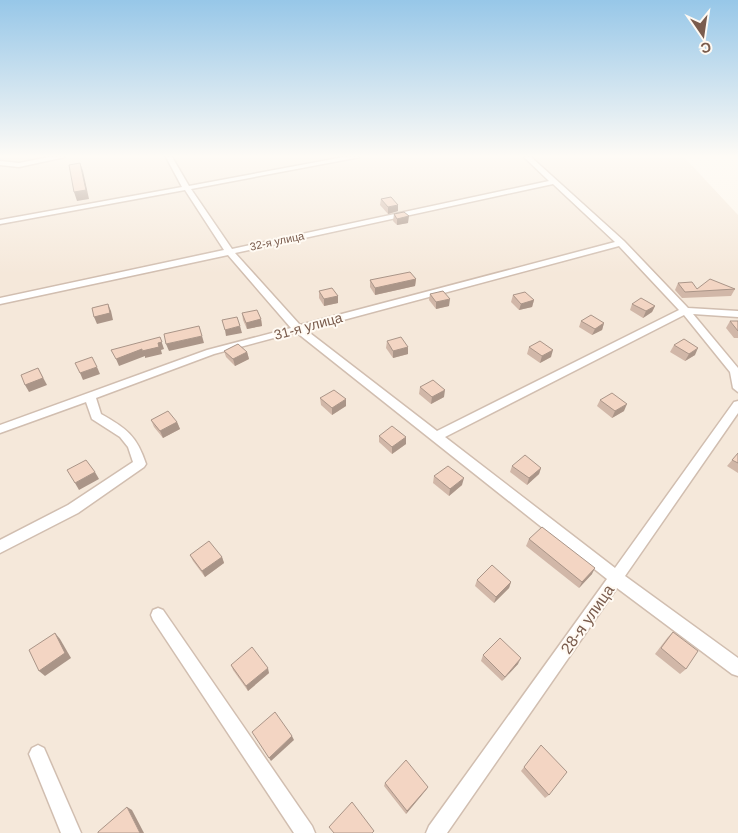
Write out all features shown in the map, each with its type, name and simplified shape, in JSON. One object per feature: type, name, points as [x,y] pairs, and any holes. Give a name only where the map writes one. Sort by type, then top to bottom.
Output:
[{"type":"street","points":[[0,222],[148,196]]},
{"type":"street","points":[[192,196],[229,251],[297,328],[616,578],[738,668]]},
{"type":"street","name":"32-я улица","points":[[0,301],[489,196]]},
{"type":"street","points":[[569,196],[621,243],[685,311],[735,371],[738,388]]},
{"type":"street","name":"31-я улица","points":[[0,429],[211,352],[621,243]]},
{"type":"street","points":[[437,436],[685,311],[738,314]]},
{"type":"street","points":[[0,547],[73,509],[140,464],[135,447],[126,434],[96,416],[90,395]]},
{"type":"street","name":"28-я улица","points":[[436,833],[738,405]]},
{"type":"street","points":[[158,614],[305,833]]},
{"type":"street","points":[[38,754],[71,833]]},
{"type":"shaded area","points":[[0,196],[720,196],[738,215],[738,833],[0,833]]},
{"type":"building","points":[[391,197],[398,205],[388,207],[381,199]]},
{"type":"building","points":[[404,212],[409,216],[397,219],[394,214]]},
{"type":"building","points":[[410,272],[416,279],[375,288],[370,280]]},
{"type":"building","points":[[710,279],[735,289],[685,292],[678,283],[692,282],[697,289]]},
{"type":"building","points":[[332,288],[338,296],[324,299],[319,291]]},
{"type":"building","points":[[443,291],[450,299],[436,302],[430,294]]},
{"type":"building","points":[[525,292],[534,300],[521,304],[513,295]]},
{"type":"building","points":[[641,298],[655,306],[646,311],[632,304]]},
{"type":"building","points":[[108,304],[110,313],[94,317],[92,308]]},
{"type":"building","points":[[257,310],[261,319],[246,323],[242,313]]},
{"type":"building","points":[[591,315],[604,323],[595,329],[581,321]]},
{"type":"building","points":[[237,317],[240,326],[225,330],[222,320]]},
{"type":"building","points":[[730,321],[738,321],[738,331]]},
{"type":"building","points":[[199,326],[202,336],[166,344],[164,334]]},
{"type":"building","points":[[160,337],[162,342],[158,343],[159,347],[142,351],[142,349],[116,359],[111,350]]},
{"type":"building","points":[[401,337],[408,347],[393,351],[387,341]]},
{"type":"building","points":[[684,339],[698,348],[689,354],[674,345]]},
{"type":"building","points":[[540,341],[553,350],[542,356],[529,347]]},
{"type":"building","points":[[238,344],[247,352],[233,359],[224,351]]},
{"type":"building","points":[[92,357],[97,367],[80,373],[75,363]]},
{"type":"building","points":[[38,368],[43,378],[25,385],[21,375]]},
{"type":"building","points":[[433,380],[445,390],[432,397],[420,387]]},
{"type":"building","points":[[334,390],[346,399],[332,408],[320,398]]},
{"type":"building","points":[[612,393],[627,404],[615,411],[600,400]]},
{"type":"building","points":[[168,411],[177,422],[160,431],[151,420]]},
{"type":"building","points":[[392,426],[406,437],[392,447],[379,436]]},
{"type":"building","points":[[738,453],[738,463],[732,460]]},
{"type":"building","points":[[525,455],[541,468],[529,478],[512,466]]},
{"type":"building","points":[[86,460],[95,472],[75,483],[67,470]]},
{"type":"building","points":[[448,466],[464,478],[450,489],[434,476]]},
{"type":"building","points":[[542,527],[595,568],[582,582],[529,539]]},
{"type":"building","points":[[209,541],[222,557],[202,571],[190,555]]},
{"type":"building","points":[[492,565],[511,582],[496,597],[477,580]]},
{"type":"building","points":[[673,632],[698,651],[686,669],[661,648]]},
{"type":"building","points":[[55,633],[65,653],[39,671],[29,650]]},
{"type":"building","points":[[500,638],[521,658],[505,677],[483,655]]},
{"type":"building","points":[[252,647],[268,668],[246,686],[231,665]]},
{"type":"building","points":[[275,712],[292,736],[269,758],[252,732]]},
{"type":"building","points":[[541,745],[567,772],[549,795],[524,767]]},
{"type":"building","points":[[406,760],[428,787],[407,811],[385,783]]},
{"type":"building","points":[[352,802],[374,831],[372,833],[334,833],[329,827]]},
{"type":"building","points":[[127,807],[140,833],[98,833],[98,832]]}]
